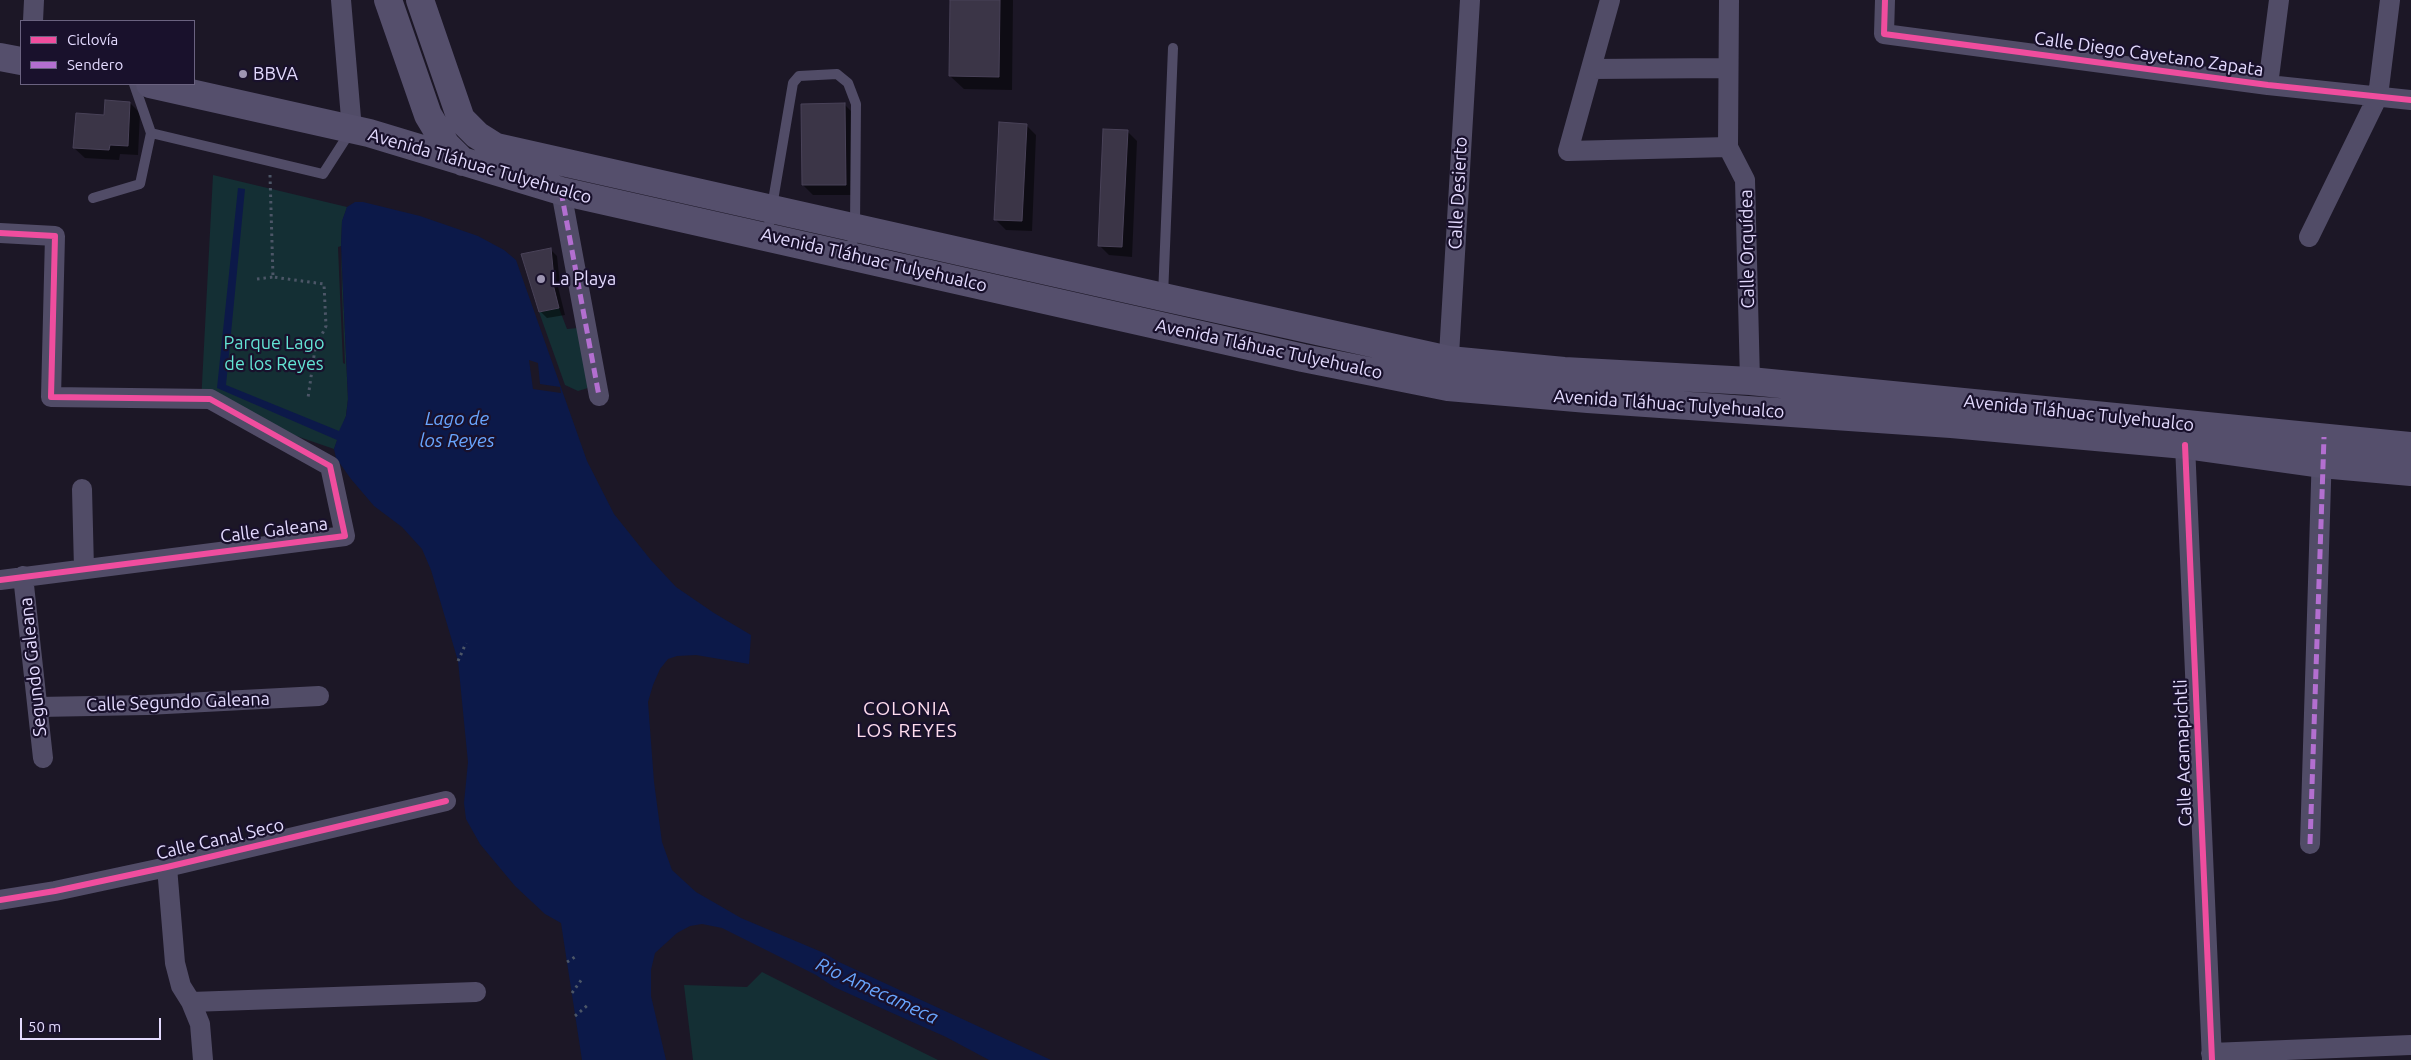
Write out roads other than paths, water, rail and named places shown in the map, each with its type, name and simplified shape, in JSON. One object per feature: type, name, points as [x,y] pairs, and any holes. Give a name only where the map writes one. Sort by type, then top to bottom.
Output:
[{"type":"main road","points":[[388,0],[428,115],[446,145],[462,162]]},
{"type":"main road","points":[[387,139],[406,136],[418,128],[435,102],[440,80],[440,56],[420,0]]},
{"type":"main road","name":"Avenida Tláhuac Tulyehualco","points":[[440,56],[461,119],[477,135],[496,147],[1449,360],[1533,381],[1649,403],[1952,413],[2322,451],[2411,472]]},
{"type":"main road","points":[[0,57],[20,61]]},
{"type":"main road","name":"Avenida Tláhuac Tulyehualco","points":[[154,85],[387,139],[560,191],[1303,358],[1448,387],[1651,376],[1750,381],[1952,413],[2185,445],[2322,451],[2411,446]]},
{"type":"main road","points":[[1160,326],[1163,297]]},
{"type":"main road","points":[[1303,358],[1310,329]]},
{"type":"main road","points":[[1649,403],[1651,376]]},
{"type":"street","points":[[33,20],[34,0]]},
{"type":"street","points":[[341,0],[352,130]]},
{"type":"street","name":"Calle Desierto","points":[[1448,387],[1470,0]]},
{"type":"street","points":[[1610,0],[1568,151],[1728,147]]},
{"type":"street","name":"Calle Orquídea","points":[[1729,0],[1728,147],[1745,180],[1750,381]]},
{"type":"street","name":"Calle Diego Cayetano Zapata","points":[[1885,0],[1884,34],[2268,86],[2411,100]]},
{"type":"street","points":[[2268,86],[2279,0]]},
{"type":"street","points":[[2309,237],[2378,96],[2390,0]]},
{"type":"street","points":[[1590,69],[1728,68]]},
{"type":"street","points":[[560,191],[599,396]]},
{"type":"street","name":"Calle Galeana","points":[[0,233],[55,236],[51,397],[210,398],[330,466],[345,536],[0,580]]},
{"type":"street","name":"Calle Acamapichtli","points":[[2185,445],[2211,1057]]},
{"type":"street","points":[[2310,844],[2322,451]]},
{"type":"street","points":[[82,488],[84,569]]},
{"type":"street","name":"Segundo Galeana","points":[[23,576],[43,758]]},
{"type":"street","name":"Calle Segundo Galeana","points":[[38,707],[146,705],[319,696]]},
{"type":"street","name":"Calle Canal Seco","points":[[0,900],[36,895],[167,867],[446,800]]},
{"type":"street","points":[[167,867],[176,963],[181,986],[191,1002],[200,1024],[203,1060]]},
{"type":"street","points":[[191,1002],[476,992]]},
{"type":"street","points":[[2211,1057],[2411,1044]]},
{"type":"lane","points":[[1163,297],[1173,48]]},
{"type":"lane","points":[[767,236],[793,83],[799,76],[837,74],[848,83],[856,104],[855,227],[850,255]]},
{"type":"lane","points":[[93,198],[140,184],[151,133],[134,85]]},
{"type":"lane","points":[[151,133],[323,174],[352,130]]},
{"type":"water","name":"Lago de los Reyes","points":[[238,188],[245,189],[226,385],[339,431],[346,416],[348,399],[341,246],[342,221],[347,207],[355,202],[363,202],[420,216],[478,236],[504,250],[516,260],[587,461],[614,514],[650,559],[676,587],[751,635],[749,664],[696,655],[677,656],[668,659],[660,669],[653,685],[648,702],[654,782],[662,842],[672,870],[696,892],[741,918],[824,953],[839,962],[1051,1060],[989,1060],[946,1037],[834,987],[816,975],[722,928],[702,924],[690,926],[677,933],[655,953],[651,970],[651,996],[666,1060],[582,1060],[561,923],[545,914],[515,886],[480,844],[466,819],[464,803],[468,762],[458,661],[431,570],[422,549],[402,527],[374,506],[351,479],[336,458],[334,449],[337,440],[217,388]]},
{"type":"place","name":"BBVA","points":[[243,74]]},
{"type":"place","name":"La Playa","points":[[541,279]]},
{"type":"district","name":"COLONIA LOS REYES","points":[[907,720]]},
{"type":"park label","name":"Parque Lago de los Reyes","points":[[274,353]]},
{"type":"water label","name":"Rio Amecameca","points":[[877,991]]}]
